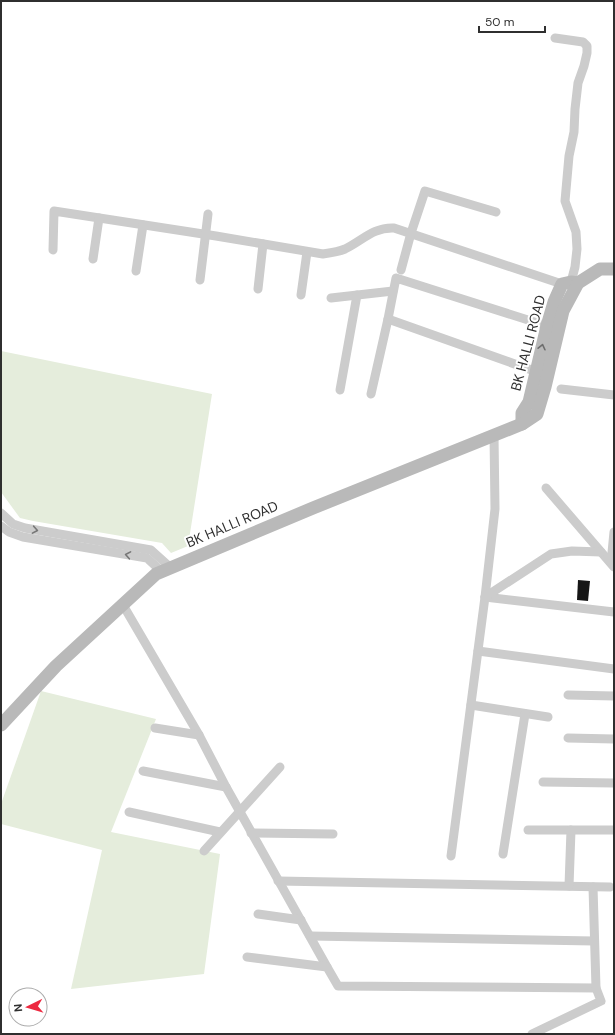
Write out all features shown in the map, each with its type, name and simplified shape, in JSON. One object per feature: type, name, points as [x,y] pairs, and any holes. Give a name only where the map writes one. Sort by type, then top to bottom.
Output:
[{"type":"main road","name":"BK HALLI ROAD","points":[[1,725],[56,666],[156,574],[313,508],[522,424],[537,414],[546,326],[554,302],[570,283],[600,269],[614,268]]},
{"type":"main road","name":"BK HALLI ROAD","points":[[542,373],[563,311],[570,283]]},
{"type":"street","points":[[53,250],[54,211],[323,254],[338,252],[346,249],[368,234],[386,227],[411,233],[570,283],[576,261],[576,232],[565,201],[569,156],[574,132],[578,83],[584,66],[587,46],[583,42],[555,38]]},
{"type":"street","points":[[401,270],[425,191],[496,212]]},
{"type":"street","points":[[200,280],[208,214]]},
{"type":"street","points":[[93,259],[99,218]]},
{"type":"street","points":[[136,271],[143,225]]},
{"type":"street","points":[[258,289],[263,244]]},
{"type":"street","points":[[301,295],[307,252]]},
{"type":"street","points":[[372,394],[396,278],[546,326]]},
{"type":"street","points":[[331,298],[394,291]]},
{"type":"street","points":[[340,390],[357,295]]},
{"type":"street","points":[[388,319],[542,373]]},
{"type":"street","points":[[561,389],[614,395]]},
{"type":"street","points":[[451,856],[495,509],[494,435]]},
{"type":"street","points":[[546,488],[601,552],[613,560]]},
{"type":"street","points":[[1,513],[13,524],[25,528],[151,550],[166,570]]},
{"type":"street","points":[[1,526],[9,532],[23,537],[147,558],[166,570]]},
{"type":"street","points":[[613,560],[614,532]]},
{"type":"street","points":[[485,597],[551,554],[572,551],[601,552]]},
{"type":"street","points":[[485,597],[614,612]]},
{"type":"street","points":[[122,605],[199,735],[239,812],[338,986],[596,988]]},
{"type":"street","points":[[478,651],[614,669]]},
{"type":"street","points":[[568,695],[614,696]]},
{"type":"street","points":[[471,705],[548,717]]},
{"type":"street","points":[[502,854],[525,714]]},
{"type":"street","points":[[156,728],[199,735]]},
{"type":"street","points":[[568,738],[614,739]]},
{"type":"street","points":[[204,850],[280,767]]},
{"type":"street","points":[[143,771],[226,787]]},
{"type":"street","points":[[543,782],[614,782]]},
{"type":"street","points":[[129,812],[220,832]]},
{"type":"street","points":[[528,830],[614,830]]},
{"type":"street","points":[[569,886],[571,830]]},
{"type":"street","points":[[251,832],[334,834]]},
{"type":"street","points":[[278,881],[610,887]]},
{"type":"street","points":[[532,1034],[601,1001],[596,988],[593,887]]},
{"type":"street","points":[[258,914],[301,920]]},
{"type":"street","points":[[310,936],[594,942]]},
{"type":"street","points":[[247,957],[327,967]]},
{"type":"green space","points":[[1,351],[212,394],[188,546],[171,553],[162,543],[20,518],[1,492]]},
{"type":"green space","points":[[41,691],[156,719],[111,832],[220,854],[204,974],[71,989],[102,850],[1,824],[1,804]]},
{"type":"building","points":[[578,580],[590,581],[588,601],[577,600]]}]
